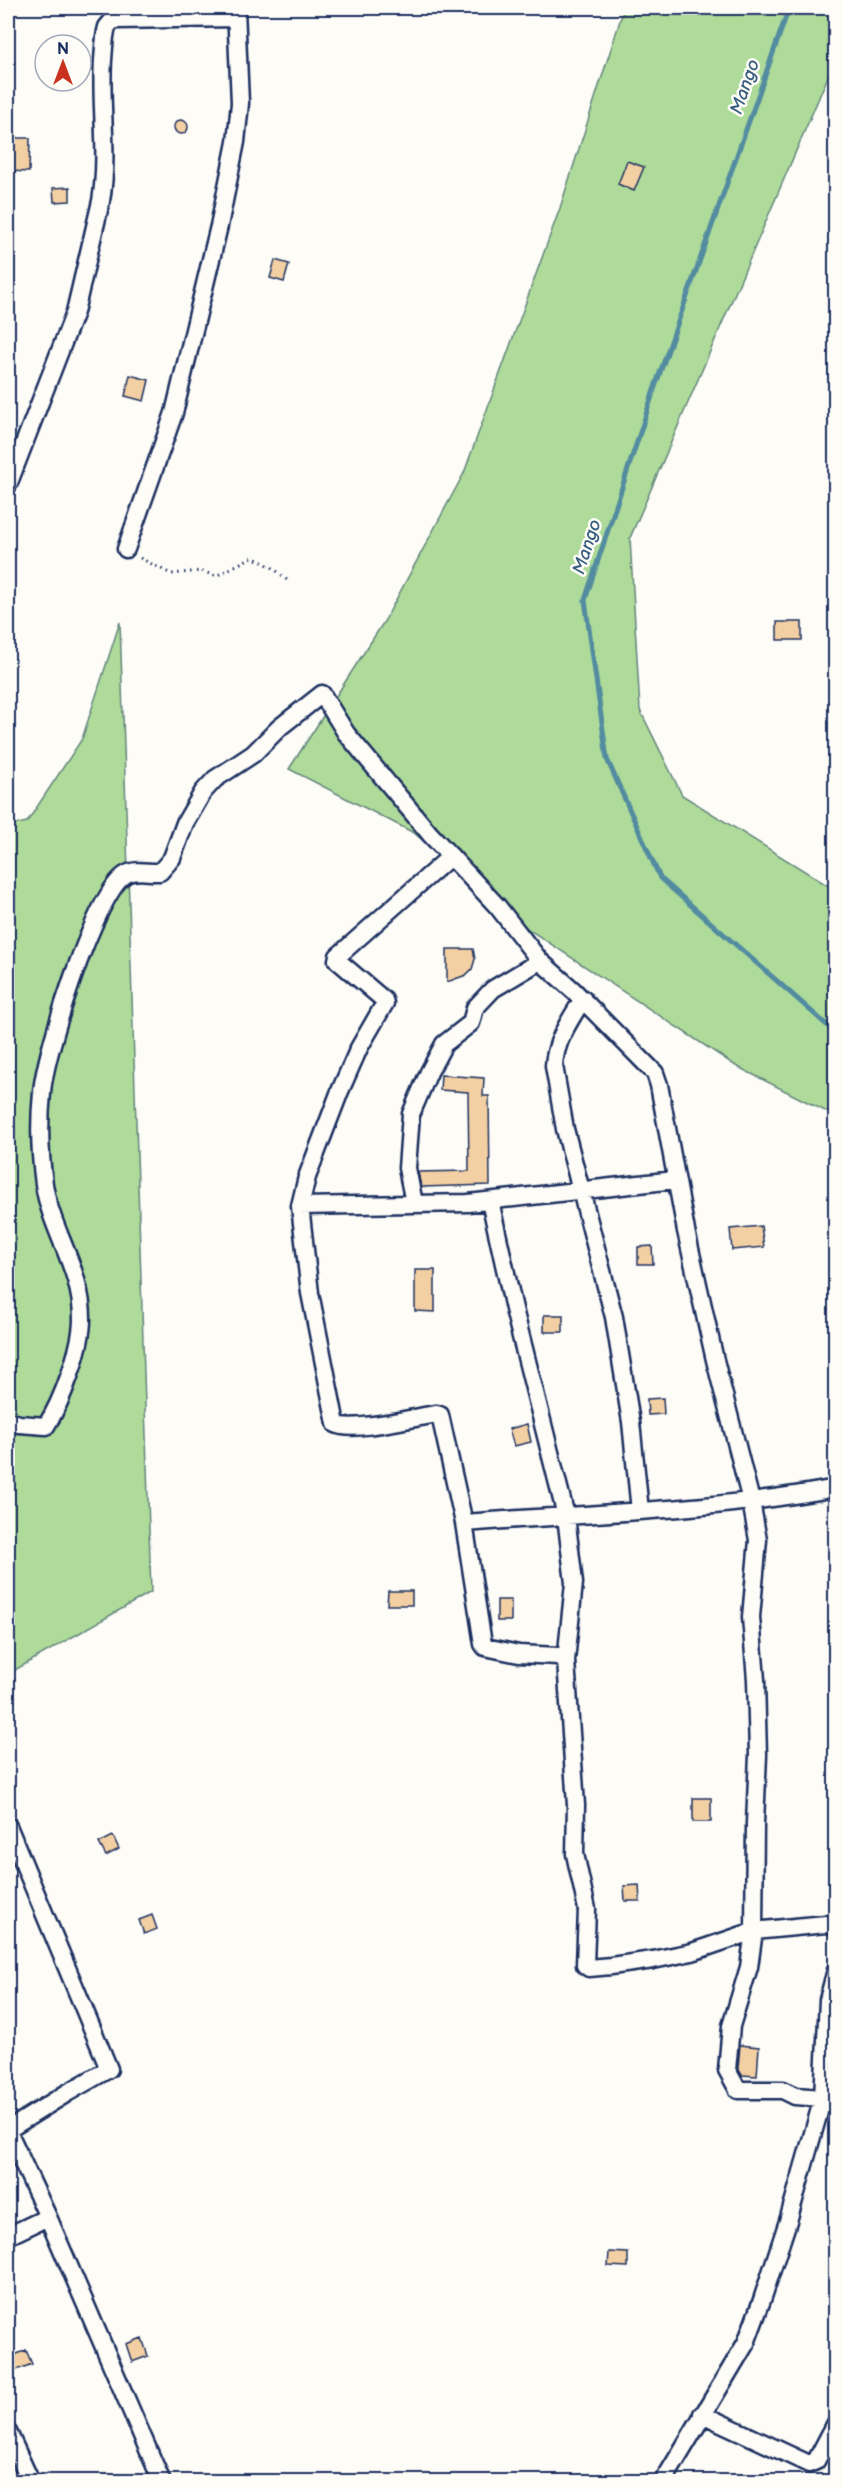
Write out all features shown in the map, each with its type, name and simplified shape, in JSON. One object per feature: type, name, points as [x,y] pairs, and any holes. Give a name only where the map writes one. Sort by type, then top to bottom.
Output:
[{"type":"street","points":[[8,485],[75,312],[101,201],[105,129],[102,83],[107,27],[112,21],[117,20],[236,13],[240,103],[236,142],[224,205],[174,413],[126,549]]},
{"type":"street","points":[[8,1421],[19,1425],[46,1426],[67,1383],[79,1340],[82,1320],[78,1282],[72,1261],[49,1212],[44,1182],[42,1092],[52,1042],[74,975],[100,912],[122,876],[131,871],[160,872],[172,858],[185,823],[203,792],[215,779],[253,754],[280,727],[322,694],[346,733],[451,856],[498,907],[540,961],[583,999],[655,1073],[675,1180],[715,1360],[751,1501],[758,1540],[751,1617],[756,1680],[758,1755],[754,1833],[754,1931],[749,1967],[731,2026],[727,2070],[738,2090],[783,2090],[795,2096],[823,2098]]},
{"type":"street","points":[[451,856],[338,956],[339,963],[384,1000],[385,1004],[359,1048],[307,1177],[300,1206],[310,1293],[336,1425],[341,1427],[363,1426],[440,1415],[464,1523],[485,1647],[504,1649],[519,1654],[558,1656],[566,1661]]},
{"type":"street","points":[[414,1203],[407,1168],[411,1114],[429,1072],[444,1044],[471,1023],[475,1008],[487,996],[540,961]]},
{"type":"street","points":[[583,999],[565,1029],[555,1056],[554,1066],[565,1130],[598,1250],[623,1360],[640,1511]]},
{"type":"street","points":[[300,1206],[490,1201],[675,1180]]},
{"type":"street","points":[[490,1201],[509,1290],[566,1516],[574,1582],[566,1661],[576,1805],[575,1854],[587,1909],[586,1967],[611,1966],[692,1952],[754,1931],[826,1924],[836,1926]]},
{"type":"street","points":[[464,1523],[751,1501],[836,1488]]},
{"type":"street","points":[[8,1826],[109,2069],[66,2092],[11,2128],[9,2133],[48,2217],[162,2481]]},
{"type":"street","points":[[663,2481],[746,2343],[788,2221],[823,2098],[828,2000],[836,1970]]},
{"type":"street","points":[[8,2236],[48,2217]]},
{"type":"street","points":[[702,2414],[809,2463],[816,2461],[836,2423]]},
{"type":"street","points":[[8,2433],[31,2481]]},
{"type":"path","points":[[126,549],[171,574],[201,570],[216,576],[252,557],[272,567],[287,580]]},
{"type":"green space","points":[[624,8],[835,8],[835,60],[630,538],[640,710],[682,795],[835,890],[835,1116],[736,1066],[528,929],[414,833],[289,769],[385,620],[464,473],[560,208]]},
{"type":"green space","points":[[120,622],[151,1592],[8,1674],[8,826],[27,822],[82,739]]},
{"type":"building","points":[[178,120],[184,120],[188,127],[184,134],[178,134],[174,130],[174,124]]},
{"type":"building","points":[[11,138],[30,138],[29,172],[10,171]]},
{"type":"building","points":[[627,161],[644,167],[634,191],[618,184]]},
{"type":"building","points":[[70,187],[70,201],[54,202],[53,188]]},
{"type":"building","points":[[275,260],[289,264],[284,282],[270,278]]},
{"type":"building","points":[[130,375],[149,380],[144,401],[125,396]]},
{"type":"building","points":[[777,622],[802,622],[802,640],[777,640]]},
{"type":"building","points":[[447,949],[473,949],[475,959],[472,969],[466,975],[447,982]]},
{"type":"building","points":[[441,1075],[484,1078],[483,1096],[489,1096],[490,1185],[421,1187],[418,1172],[469,1171],[468,1092],[440,1090]]},
{"type":"building","points":[[761,1226],[764,1247],[732,1250],[730,1229]]},
{"type":"building","points":[[652,1246],[653,1264],[638,1264],[638,1247]]},
{"type":"building","points":[[415,1270],[435,1270],[435,1312],[415,1311]]},
{"type":"building","points":[[544,1315],[563,1315],[563,1332],[544,1332]]},
{"type":"building","points":[[663,1398],[664,1414],[648,1415],[647,1399]]},
{"type":"building","points":[[527,1424],[531,1442],[514,1446],[509,1429]]},
{"type":"building","points":[[388,1591],[412,1591],[412,1605],[387,1605]]},
{"type":"building","points":[[497,1600],[511,1600],[511,1621],[497,1621]]},
{"type":"building","points":[[693,1798],[711,1798],[711,1822],[693,1822]]},
{"type":"building","points":[[113,1836],[119,1849],[106,1856],[99,1843]]},
{"type":"building","points":[[639,1885],[640,1901],[625,1901],[624,1886]]},
{"type":"building","points":[[152,1915],[157,1929],[144,1934],[139,1920]]},
{"type":"building","points":[[740,2045],[759,2047],[757,2076],[742,2075],[738,2068]]},
{"type":"building","points":[[609,2252],[628,2253],[628,2267],[608,2266]]},
{"type":"building","points":[[142,2338],[148,2356],[132,2362],[126,2344]]},
{"type":"building","points":[[26,2350],[32,2364],[11,2372],[8,2358]]},
{"type":"waterway","name":"Mango","points":[[789,8],[656,384],[585,600],[607,759],[660,878],[836,1033]]}]
